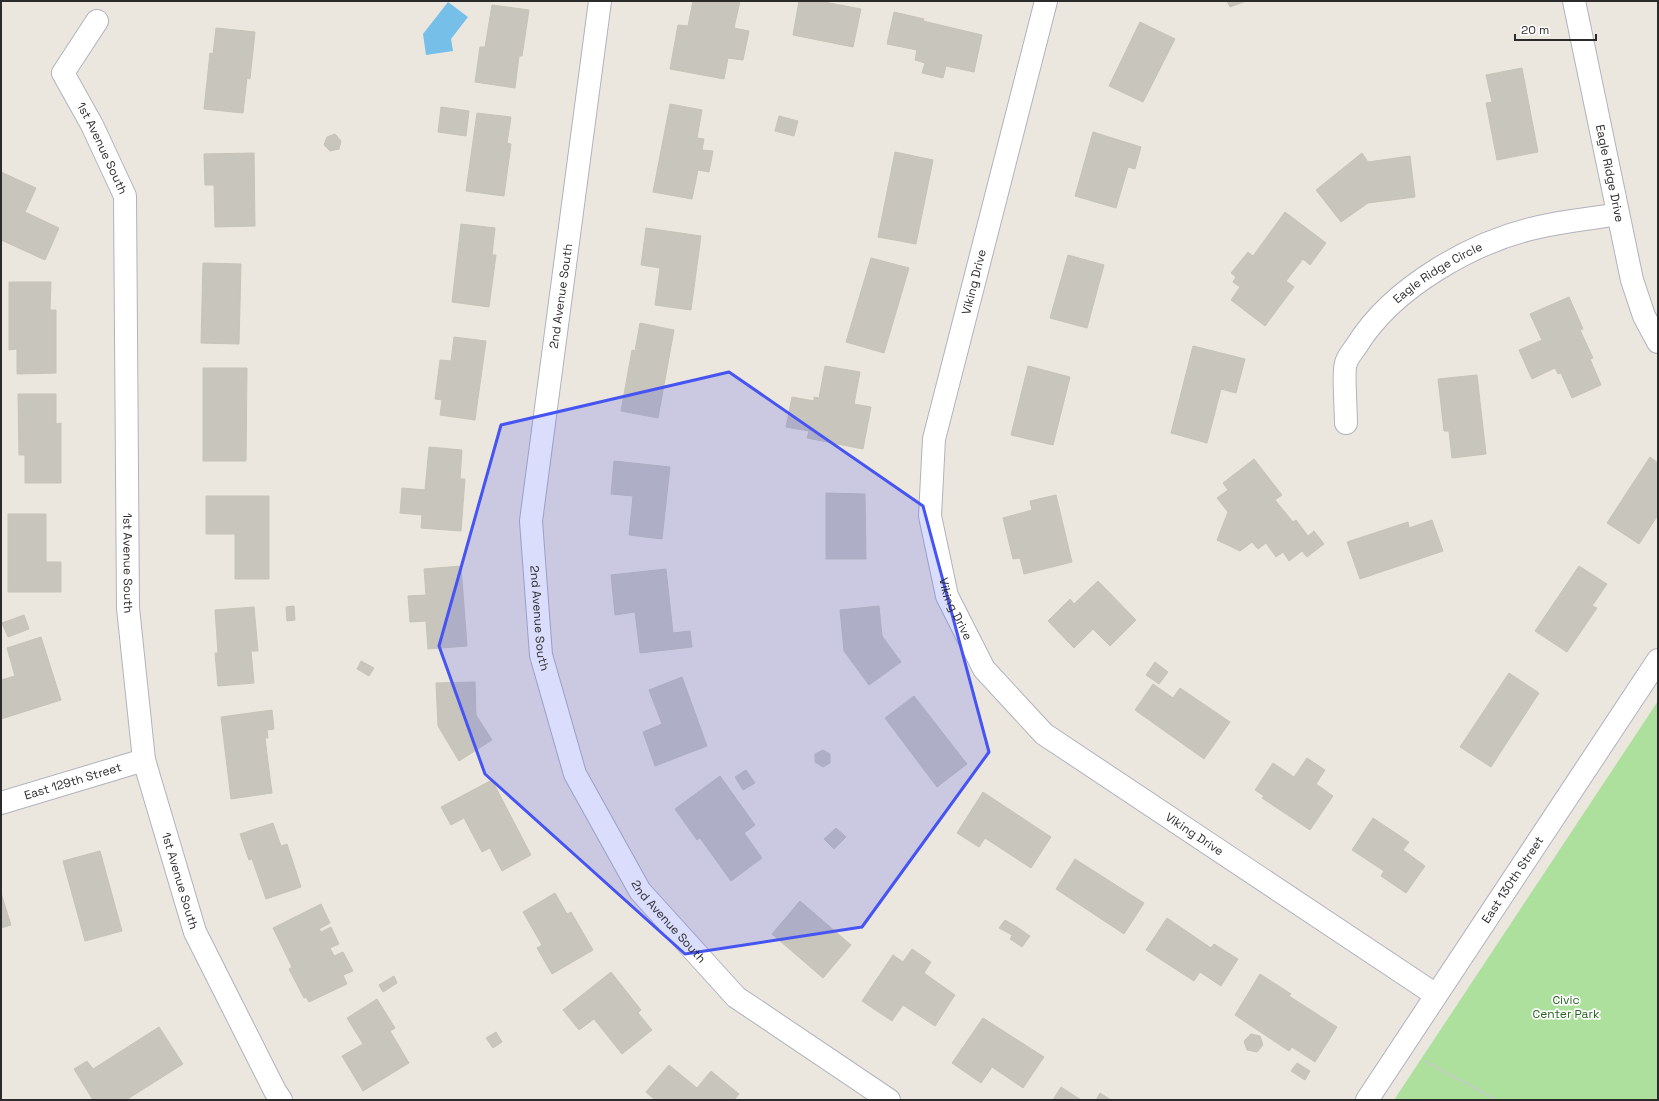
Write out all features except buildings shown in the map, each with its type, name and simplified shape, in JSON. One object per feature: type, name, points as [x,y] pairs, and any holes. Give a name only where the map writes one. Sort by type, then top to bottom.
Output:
[{"type":"street","name":"2nd Avenue South","points":[[600,1],[531,521],[541,655],[575,774],[640,891],[736,998],[889,1100]]},
{"type":"street","name":"Viking Drive","points":[[1046,1],[934,439],[930,516],[947,596],[984,669],[1044,734],[1436,995]]},
{"type":"street","name":"Eagle Ridge Drive","points":[[1574,1],[1632,280],[1644,316],[1658,342]]},
{"type":"street","name":"1st Avenue South","points":[[97,21],[63,73],[92,125],[125,196],[128,608],[144,760],[195,932],[272,1097]]},
{"type":"street","name":"Eagle Ridge Circle","points":[[1346,423],[1345,363],[1367,329],[1399,297],[1428,276],[1464,255],[1501,239],[1539,227],[1618,214]]},
{"type":"street","name":"East 130th Street","points":[[1367,1100],[1658,660]]},
{"type":"street","name":"East 129th Street","points":[[1,803],[144,760]]},
{"type":"path","points":[[1401,1049],[1497,1100]]},
{"type":"highlighted area","points":[[729,372],[923,506],[989,752],[862,927],[685,954],[485,774],[439,646],[501,425]]},
{"type":"green space","name":"Civic Center Park","points":[[1658,701],[1658,1100],[1394,1100]]},
{"type":"water","points":[[448,2],[468,17],[451,39],[453,51],[426,55],[423,34]]}]
